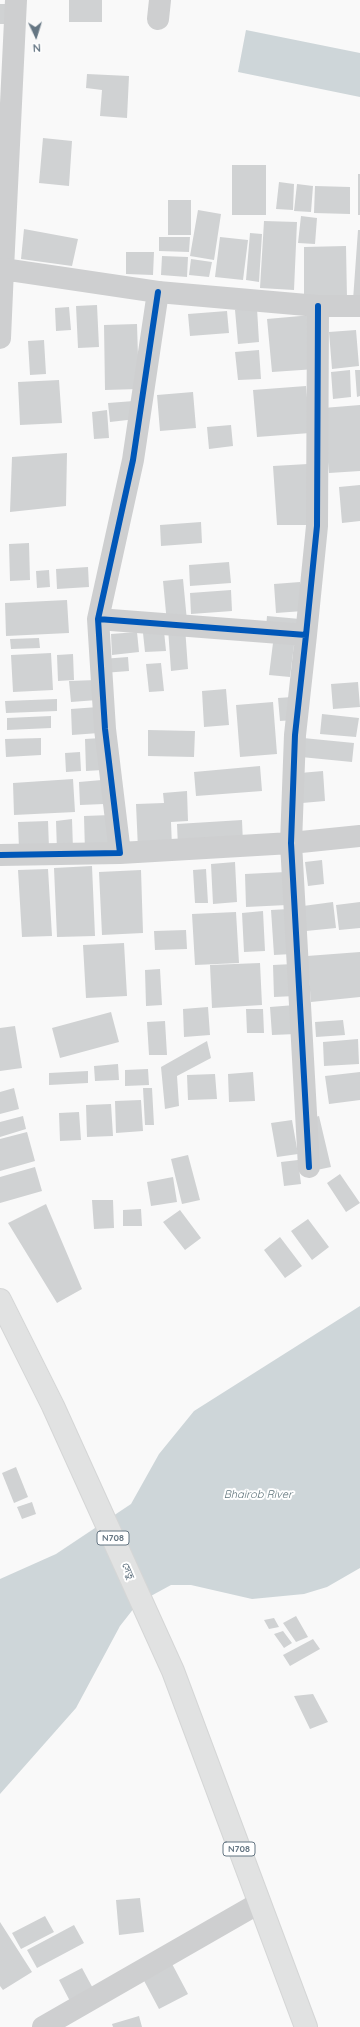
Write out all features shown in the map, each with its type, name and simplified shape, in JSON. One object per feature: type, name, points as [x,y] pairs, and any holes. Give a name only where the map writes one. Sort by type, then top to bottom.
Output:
[{"type":"highway","name":"সেতু","points":[[0,1300],[53,1406],[173,1671],[259,1903]]},
{"type":"highway","name":"N708","points":[[259,1903],[306,2027]]},
{"type":"street","points":[[0,338],[16,0]]},
{"type":"street","points":[[3,268],[158,292],[318,306],[360,306]]},
{"type":"street","points":[[120,853],[105,729],[98,619],[133,460],[158,292]]},
{"type":"street","points":[[310,1167],[292,843],[295,735],[317,526],[318,306]]},
{"type":"street","points":[[98,619],[306,635]]},
{"type":"street","points":[[0,855],[120,853],[292,843],[360,836]]},
{"type":"street","points":[[43,2027],[259,1903]]},
{"type":"water","points":[[246,30],[360,53],[360,97],[238,72]]},
{"type":"water","name":"Bhairob River","points":[[360,1306],[360,1568],[327,1587],[304,1594],[252,1599],[191,1585],[171,1585],[138,1603],[120,1626],[76,1708],[0,1794],[0,1579],[56,1554],[131,1504],[159,1454],[194,1411]]},
{"type":"building","points":[[69,0],[102,0],[102,22],[69,22]]},
{"type":"building","points":[[0,4],[11,4],[11,24],[0,24]]},
{"type":"building","points":[[87,74],[129,76],[127,118],[100,116],[102,90],[86,88]]},
{"type":"building","points":[[43,138],[72,141],[69,186],[39,183]]},
{"type":"building","points":[[232,165],[266,165],[266,215],[232,215]]},
{"type":"building","points":[[358,174],[360,174],[360,215],[358,215]]},
{"type":"building","points":[[279,182],[294,184],[293,210],[276,209]]},
{"type":"building","points":[[297,184],[313,186],[311,212],[294,211]]},
{"type":"building","points":[[315,186],[350,187],[350,214],[314,213]]},
{"type":"building","points":[[168,200],[191,200],[191,235],[168,235]]},
{"type":"building","points":[[198,210],[221,214],[214,260],[190,256]]},
{"type":"building","points":[[301,216],[317,218],[315,244],[298,243]]},
{"type":"building","points":[[264,221],[297,222],[294,290],[260,288]]},
{"type":"building","points":[[24,229],[78,239],[72,266],[21,259]]},
{"type":"building","points":[[358,230],[360,230],[360,300],[353,300]]},
{"type":"building","points":[[250,233],[262,234],[259,282],[246,280]]},
{"type":"building","points":[[159,237],[190,237],[189,252],[159,251]]},
{"type":"building","points":[[220,237],[248,240],[243,280],[215,277]]},
{"type":"building","points":[[346,246],[347,299],[304,299],[304,247]]},
{"type":"building","points":[[126,252],[154,252],[153,275],[126,274]]},
{"type":"building","points":[[162,256],[188,257],[187,277],[161,275]]},
{"type":"building","points":[[191,259],[212,262],[209,277],[189,275]]},
{"type":"building","points":[[97,305],[99,347],[78,348],[76,306]]},
{"type":"building","points":[[69,307],[71,330],[56,331],[55,308]]},
{"type":"building","points":[[257,308],[259,342],[238,344],[235,310]]},
{"type":"building","points":[[227,311],[229,333],[190,336],[188,314]]},
{"type":"building","points":[[312,315],[316,369],[272,372],[267,319]]},
{"type":"building","points":[[137,324],[139,389],[105,390],[104,325]]},
{"type":"building","points":[[356,330],[359,366],[332,369],[329,332]]},
{"type":"building","points":[[44,340],[46,374],[30,375],[28,341]]},
{"type":"building","points":[[259,350],[261,379],[238,380],[235,352]]},
{"type":"building","points":[[350,370],[351,397],[333,399],[331,372]]},
{"type":"building","points":[[355,370],[360,370],[360,396],[357,397]]},
{"type":"building","points":[[59,380],[62,423],[20,425],[18,382]]},
{"type":"building","points":[[306,386],[310,433],[257,437],[253,390]]},
{"type":"building","points":[[193,392],[196,428],[160,431],[157,395]]},
{"type":"building","points":[[134,401],[136,419],[110,422],[108,403]]},
{"type":"building","points":[[360,405],[360,471],[329,473],[323,408]]},
{"type":"building","points":[[107,410],[109,438],[94,439],[92,412]]},
{"type":"building","points":[[231,425],[233,446],[209,449],[207,427]]},
{"type":"building","points":[[67,453],[66,506],[10,512],[12,457]]},
{"type":"building","points":[[308,464],[311,525],[277,525],[273,466]]},
{"type":"building","points":[[360,485],[360,521],[342,523],[339,487]]},
{"type":"building","points":[[201,522],[202,543],[161,546],[160,525]]},
{"type":"building","points":[[29,543],[30,580],[10,581],[9,544]]},
{"type":"building","points":[[229,562],[231,583],[190,586],[189,565]]},
{"type":"building","points":[[88,567],[89,587],[57,589],[56,569]]},
{"type":"building","points":[[49,570],[50,587],[37,588],[36,571]]},
{"type":"building","points":[[183,579],[187,621],[167,623],[163,581]]},
{"type":"building","points":[[300,582],[303,611],[276,613],[274,584]]},
{"type":"building","points":[[231,590],[232,611],[191,614],[190,593]]},
{"type":"building","points":[[67,600],[69,633],[6,636],[5,603]]},
{"type":"building","points":[[267,616],[300,619],[301,634],[266,628]]},
{"type":"building","points":[[185,627],[188,669],[171,671],[168,628]]},
{"type":"building","points":[[164,631],[166,651],[145,652],[143,633]]},
{"type":"building","points":[[137,632],[139,652],[112,655],[111,634]]},
{"type":"building","points":[[274,635],[295,637],[290,677],[269,675]]},
{"type":"building","points":[[39,638],[40,648],[11,649],[10,639]]},
{"type":"building","points":[[51,653],[53,690],[13,692],[11,655]]},
{"type":"building","points":[[73,654],[74,680],[58,681],[57,655]]},
{"type":"building","points":[[128,657],[129,671],[103,673],[102,659]]},
{"type":"building","points":[[161,663],[164,691],[149,692],[146,664]]},
{"type":"building","points":[[96,680],[97,700],[71,702],[69,681]]},
{"type":"building","points":[[358,682],[360,707],[333,709],[331,684]]},
{"type":"building","points":[[226,689],[229,725],[204,727],[202,691]]},
{"type":"building","points":[[292,697],[294,720],[280,721],[278,698]]},
{"type":"building","points":[[57,699],[57,711],[6,713],[5,701]]},
{"type":"building","points":[[273,702],[277,754],[240,757],[236,705]]},
{"type":"building","points":[[98,707],[99,733],[72,735],[71,709]]},
{"type":"building","points":[[322,714],[359,718],[356,737],[320,734]]},
{"type":"building","points":[[51,716],[51,728],[7,730],[7,718]]},
{"type":"building","points":[[148,730],[195,731],[194,757],[148,756]]},
{"type":"building","points":[[41,738],[41,755],[6,757],[5,739]]},
{"type":"building","points":[[101,738],[103,770],[86,771],[85,739]]},
{"type":"building","points":[[303,738],[354,743],[352,762],[301,757]]},
{"type":"building","points":[[80,752],[81,771],[66,772],[65,753]]},
{"type":"building","points":[[260,766],[262,791],[196,796],[194,772]]},
{"type":"building","points":[[323,771],[325,801],[302,803],[300,773]]},
{"type":"building","points":[[73,779],[75,812],[14,815],[13,783]]},
{"type":"building","points":[[102,780],[104,804],[80,805],[79,782]]},
{"type":"building","points":[[187,791],[188,821],[171,822],[172,847],[138,849],[136,804],[164,803],[163,793]]},
{"type":"building","points":[[111,815],[113,850],[85,852],[84,816]]},
{"type":"building","points":[[72,819],[73,849],[57,851],[56,821]]},
{"type":"building","points":[[242,820],[243,844],[178,847],[177,824]]},
{"type":"building","points":[[48,821],[49,848],[19,849],[18,822]]},
{"type":"building","points":[[322,860],[324,884],[308,886],[305,862]]},
{"type":"building","points":[[235,862],[237,902],[213,904],[211,864]]},
{"type":"building","points":[[92,866],[95,936],[57,937],[54,868]]},
{"type":"building","points":[[48,869],[52,936],[22,937],[18,870]]},
{"type":"building","points":[[206,869],[208,903],[195,903],[193,870]]},
{"type":"building","points":[[141,870],[143,933],[102,935],[99,872]]},
{"type":"building","points":[[286,872],[287,905],[246,907],[245,874]]},
{"type":"building","points":[[333,902],[336,928],[306,931],[303,906]]},
{"type":"building","points":[[360,902],[360,928],[339,930],[336,905]]},
{"type":"building","points":[[289,909],[292,954],[274,955],[271,910]]},
{"type":"building","points":[[263,911],[265,951],[244,952],[242,913]]},
{"type":"building","points":[[236,912],[239,963],[195,965],[192,914]]},
{"type":"building","points":[[186,930],[187,949],[155,950],[154,931]]},
{"type":"building","points":[[124,943],[127,996],[86,998],[83,945]]},
{"type":"building","points":[[360,952],[360,997],[311,1002],[307,956]]},
{"type":"building","points":[[260,963],[262,1005],[212,1008],[210,965]]},
{"type":"building","points":[[293,964],[295,996],[274,997],[273,965]]},
{"type":"building","points":[[160,969],[162,1005],[146,1006],[145,970]]},
{"type":"building","points":[[295,1005],[296,1034],[272,1035],[270,1007]]},
{"type":"building","points":[[208,1007],[210,1035],[184,1037],[183,1009]]},
{"type":"building","points":[[246,1009],[263,1009],[264,1033],[247,1033]]},
{"type":"building","points":[[111,1012],[119,1042],[60,1058],[52,1028]]},
{"type":"building","points":[[343,1020],[345,1035],[316,1037],[315,1022]]},
{"type":"building","points":[[165,1021],[167,1055],[149,1055],[147,1022]]},
{"type":"building","points":[[15,1026],[22,1068],[0,1071],[0,1028]]},
{"type":"building","points":[[358,1039],[359,1064],[324,1066],[323,1042]]},
{"type":"building","points":[[207,1041],[211,1058],[177,1076],[179,1106],[165,1109],[161,1067]]},
{"type":"building","points":[[118,1064],[119,1080],[95,1081],[94,1066]]},
{"type":"building","points":[[148,1069],[149,1085],[125,1086],[125,1070]]},
{"type":"building","points":[[88,1071],[88,1083],[49,1085],[49,1073]]},
{"type":"building","points":[[253,1072],[255,1101],[229,1102],[228,1074]]},
{"type":"building","points":[[360,1072],[360,1100],[329,1104],[325,1076]]},
{"type":"building","points":[[215,1074],[217,1099],[188,1100],[187,1075]]},
{"type":"building","points":[[14,1088],[19,1109],[0,1114],[0,1092]]},
{"type":"building","points":[[143,1088],[152,1088],[154,1125],[145,1125]]},
{"type":"building","points":[[141,1100],[143,1131],[116,1133],[115,1101]]},
{"type":"building","points":[[111,1104],[113,1136],[87,1137],[86,1105]]},
{"type":"building","points":[[79,1112],[81,1140],[60,1141],[59,1113]]},
{"type":"building","points":[[23,1116],[26,1129],[0,1137],[0,1122]]},
{"type":"building","points":[[319,1116],[331,1167],[312,1171],[300,1121]]},
{"type":"building","points":[[292,1120],[298,1154],[277,1157],[271,1123]]},
{"type":"building","points":[[27,1132],[35,1161],[0,1171],[0,1139]]},
{"type":"building","points":[[188,1155],[200,1200],[182,1204],[171,1159]]},
{"type":"building","points":[[298,1160],[301,1184],[284,1186],[281,1162]]},
{"type":"building","points":[[35,1167],[42,1191],[0,1203],[0,1177]]},
{"type":"building","points":[[340,1174],[360,1203],[346,1212],[327,1183]]},
{"type":"building","points":[[173,1177],[177,1202],[151,1206],[147,1182]]},
{"type":"building","points":[[92,1200],[113,1200],[114,1228],[94,1229]]},
{"type":"building","points":[[46,1204],[82,1289],[57,1303],[8,1223]]},
{"type":"building","points":[[141,1209],[142,1226],[123,1226],[123,1210]]},
{"type":"building","points":[[180,1210],[201,1238],[185,1250],[163,1222]]},
{"type":"building","points":[[308,1219],[329,1247],[312,1260],[291,1231]]},
{"type":"building","points":[[280,1237],[302,1266],[285,1278],[264,1250]]},
{"type":"building","points":[[16,1467],[28,1497],[14,1503],[2,1473]]},
{"type":"building","points":[[32,1502],[36,1514],[22,1519],[17,1507]]},
{"type":"building","points":[[296,1616],[308,1637],[296,1642],[283,1623]]},
{"type":"building","points":[[274,1618],[279,1627],[269,1629],[264,1620]]},
{"type":"building","points":[[283,1631],[292,1643],[284,1648],[274,1634]]},
{"type":"building","points":[[313,1639],[320,1649],[290,1666],[283,1655]]},
{"type":"building","points":[[313,1694],[328,1722],[310,1729],[294,1696]]},
{"type":"building","points":[[140,1898],[144,1932],[119,1935],[116,1900]]},
{"type":"building","points":[[45,1916],[54,1932],[21,1949],[12,1933]]},
{"type":"building","points":[[0,1922],[32,1972],[3,1990],[0,1986]]},
{"type":"building","points":[[74,1925],[84,1943],[37,1968],[27,1950]]},
{"type":"building","points":[[170,1960],[188,1994],[159,2009],[141,1975]]},
{"type":"building","points":[[82,1968],[96,1994],[72,2005],[59,1980]]},
{"type":"building","points":[[139,2016],[142,2027],[113,2027],[112,2024]]},
{"type":"cycle path","points":[[0,855],[120,853],[105,729],[98,619],[133,460],[158,292]]},
{"type":"cycle path","points":[[98,619],[306,635],[317,526],[318,306]]},
{"type":"cycle path","points":[[306,635],[295,735],[291,843],[309,1167]]}]
